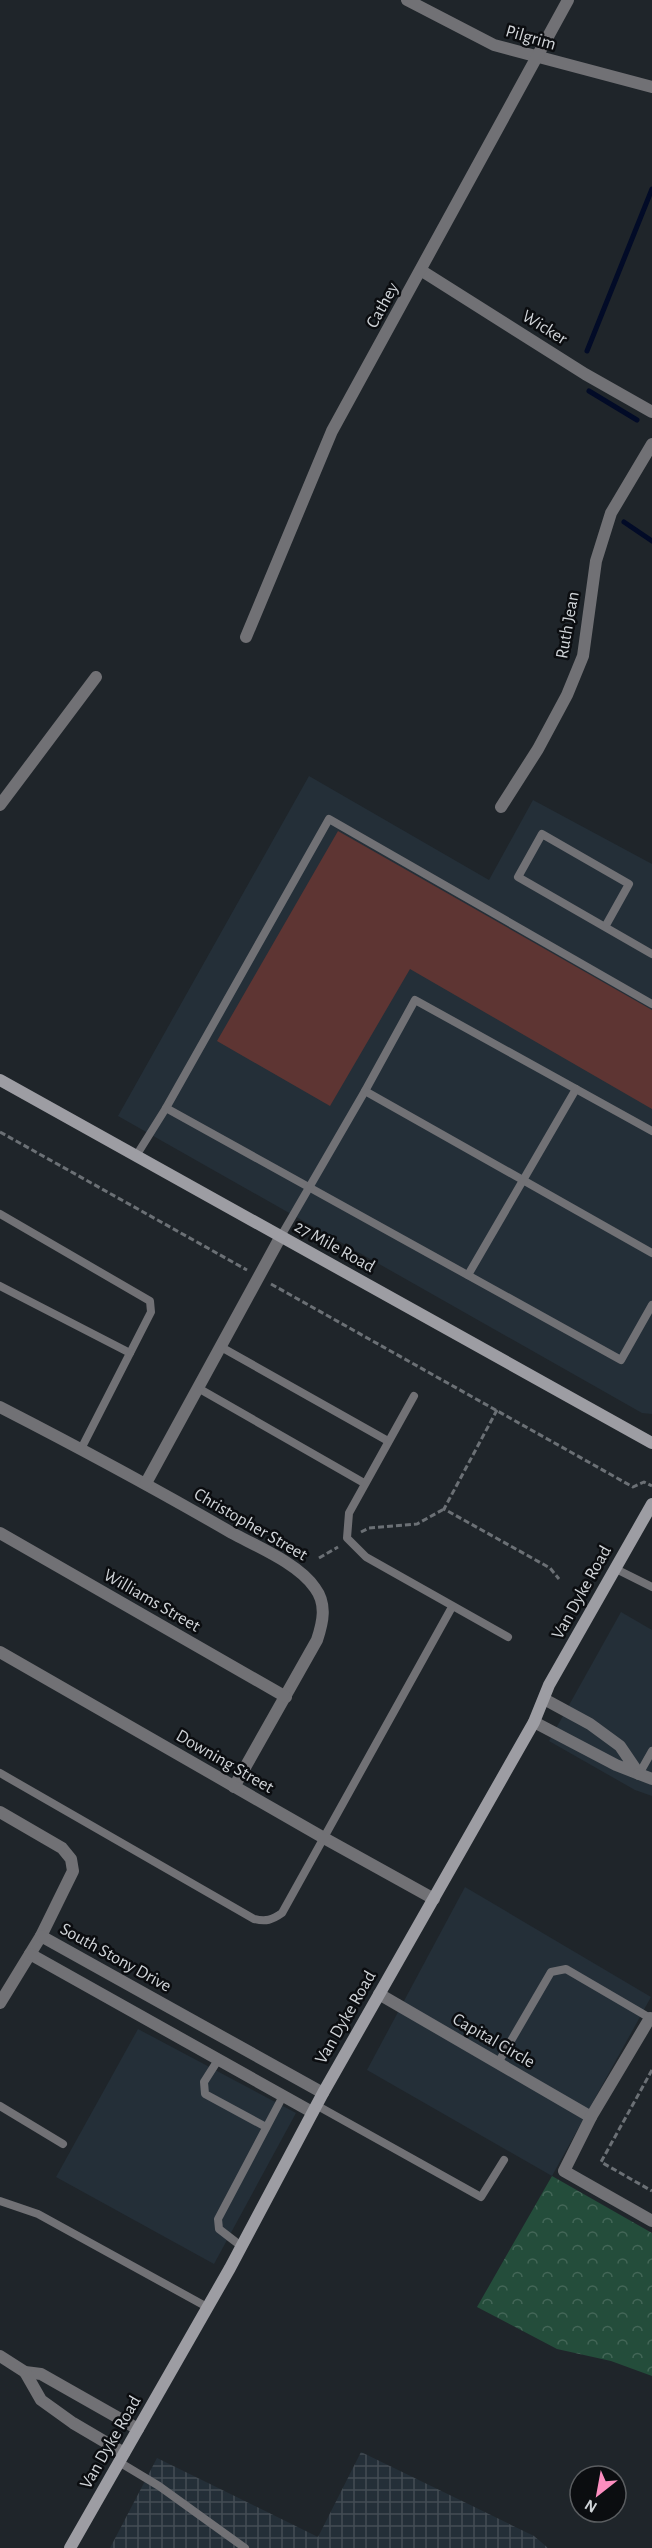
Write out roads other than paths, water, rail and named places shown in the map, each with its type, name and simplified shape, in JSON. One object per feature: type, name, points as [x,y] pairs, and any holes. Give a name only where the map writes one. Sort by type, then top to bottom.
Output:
[{"type":"street","name":"Pilgrim","points":[[407,0],[494,45],[652,87]]},
{"type":"street","name":"Cathey","points":[[246,637],[332,431],[422,271],[568,0]]},
{"type":"street","name":"Wicker","points":[[422,271],[585,374],[652,412]]},
{"type":"street","name":"Ruth Jean","points":[[501,807],[538,748],[567,695],[583,656],[596,561],[611,513],[652,444]]},
{"type":"street","points":[[0,805],[96,677]]},
{"type":"street","name":"27 Mile Road","points":[[0,1080],[652,1443]]},
{"type":"street","points":[[146,1483],[281,1236]]},
{"type":"street","name":"Christopher Street","points":[[0,1407],[146,1483],[295,1568],[316,1589],[322,1601],[322,1627],[317,1640],[234,1787]]},
{"type":"street","name":"Van Dyke Road","points":[[70,2548],[241,2246],[317,2103],[534,1722],[614,1568],[652,1504]]},
{"type":"street","name":"Williams Street","points":[[0,1533],[286,1697]]},
{"type":"street","name":"Downing Street","points":[[0,1652],[324,1839],[434,1899]]},
{"type":"street","points":[[544,1699],[590,1724],[620,1746],[639,1774]]},
{"type":"street","points":[[534,1722],[616,1765],[652,1779]]},
{"type":"street","name":"South Stony Drive","points":[[0,1812],[63,1848],[71,1859],[73,1871],[41,1936],[317,2103]]},
{"type":"street","points":[[0,2003],[41,1936]]},
{"type":"street","points":[[30,1954],[283,2096],[317,2103]]},
{"type":"street","name":"Capital Circle","points":[[379,1994],[591,2117]]},
{"type":"street","points":[[651,2019],[591,2117],[564,2171],[652,2221]]},
{"type":"street","points":[[0,2356],[25,2372],[41,2374],[138,2429]]},
{"type":"street","points":[[25,2372],[41,2400],[122,2457]]},
{"type":"lane","points":[[136,1156],[166,1108],[330,819],[652,1004]]},
{"type":"lane","points":[[605,927],[629,884],[542,834],[518,877],[605,927],[652,954]]},
{"type":"lane","points":[[281,1236],[415,1000],[652,1131]]},
{"type":"lane","points":[[468,1275],[576,1089]]},
{"type":"lane","points":[[365,1091],[652,1253]]},
{"type":"lane","points":[[166,1108],[621,1360],[652,1305]]},
{"type":"lane","points":[[0,1214],[150,1301],[151,1312],[81,1449]]},
{"type":"lane","points":[[0,1286],[130,1353]]},
{"type":"lane","points":[[221,1347],[388,1441]]},
{"type":"lane","points":[[198,1388],[364,1483]]},
{"type":"lane","points":[[414,1396],[349,1513],[349,1540],[366,1557],[508,1638]]},
{"type":"lane","points":[[614,1568],[652,1587]]},
{"type":"lane","points":[[0,1773],[254,1919],[264,1922],[274,1919],[282,1913],[452,1607]]},
{"type":"lane","points":[[639,1774],[652,1751]]},
{"type":"lane","points":[[498,2063],[551,1972],[566,1969],[651,2019]]},
{"type":"lane","points":[[218,2060],[204,2082],[205,2094],[266,2127]]},
{"type":"lane","points":[[241,2246],[219,2229],[218,2219],[283,2096]]},
{"type":"lane","points":[[317,2103],[481,2198],[504,2160]]},
{"type":"lane","points":[[0,2106],[63,2144]]},
{"type":"lane","points":[[0,2201],[38,2214],[207,2307]]},
{"type":"lane","points":[[122,2457],[245,2548]]},
{"type":"waterway","points":[[587,351],[652,189]]},
{"type":"waterway","points":[[589,391],[637,420]]},
{"type":"waterway","points":[[624,522],[652,541]]}]
